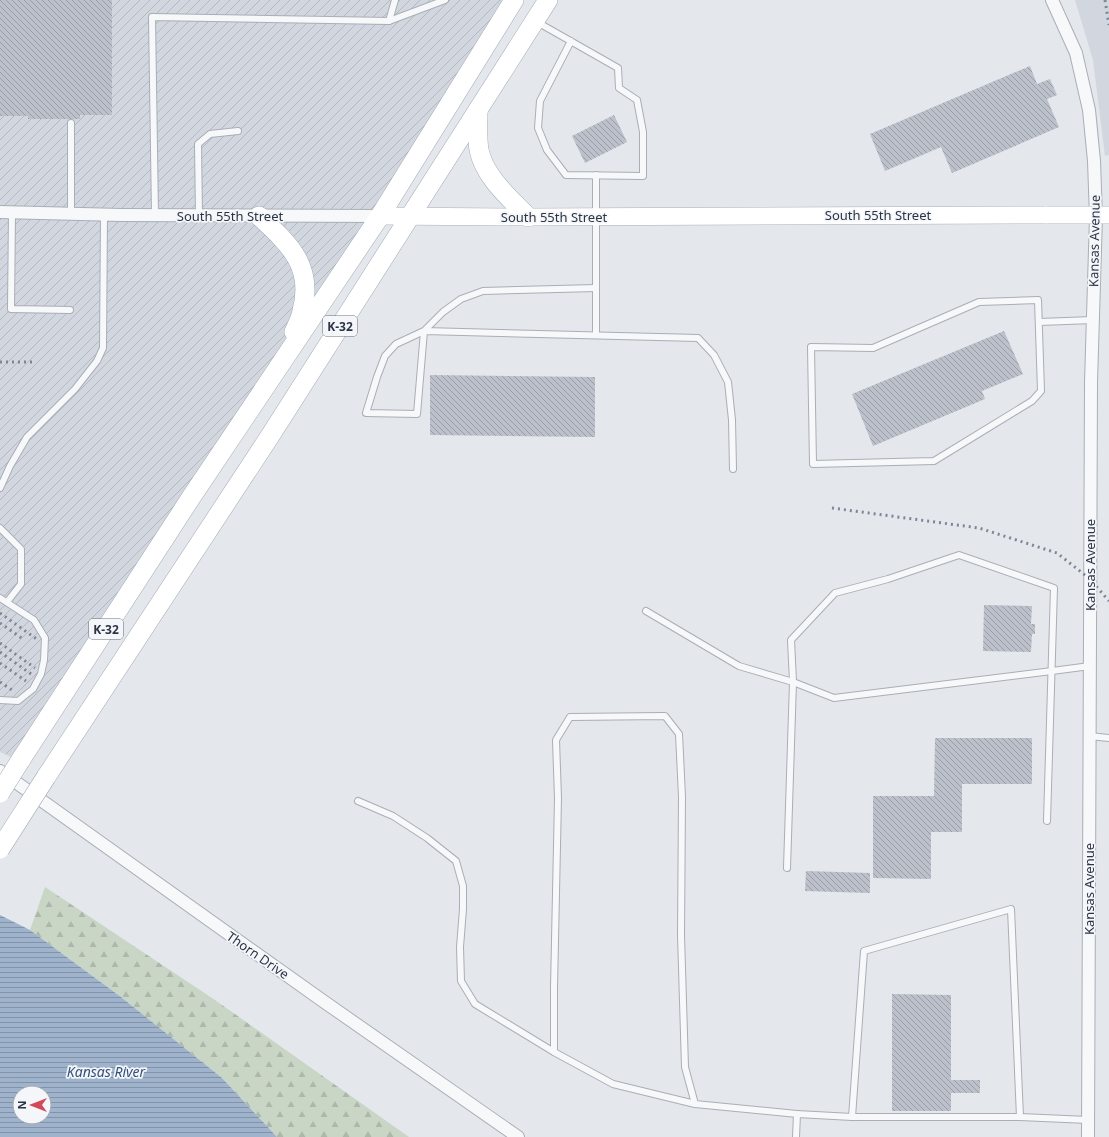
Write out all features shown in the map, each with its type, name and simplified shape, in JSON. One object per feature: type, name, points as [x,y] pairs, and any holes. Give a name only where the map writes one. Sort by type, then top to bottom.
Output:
[{"type":"main road","name":"K-32","points":[[0,849],[270,436],[548,0]]},
{"type":"main road","name":"K-32","points":[[0,793],[192,496],[380,216],[511,3]]},
{"type":"main road","points":[[478,110],[479,150],[486,169],[496,184],[528,217]]},
{"type":"main road","name":"South 55th Street","points":[[380,216],[528,217],[1109,215]]},
{"type":"main road","points":[[259,216],[284,239],[300,261],[306,285],[302,312],[279,367]]},
{"type":"street","name":"Kansas Avenue","points":[[1052,0],[1076,53],[1089,110],[1094,161],[1096,217],[1091,382],[1088,1137]]},
{"type":"street","name":"South 55th Street","points":[[6,213],[155,216],[380,216]]},
{"type":"street","name":"Thorn Drive","points":[[0,771],[518,1137]]},
{"type":"lane","points":[[390,21],[395,0]]},
{"type":"lane","points":[[155,216],[152,17],[390,21],[445,0]]},
{"type":"lane","points":[[535,21],[571,40],[618,68],[619,88],[637,100],[643,132],[643,176],[566,175],[547,150],[538,128],[540,101],[571,40]]},
{"type":"lane","points":[[71,123],[71,214]]},
{"type":"lane","points":[[199,216],[198,144],[210,134],[238,131]]},
{"type":"lane","points":[[596,176],[596,335]]},
{"type":"lane","points":[[6,213],[11,309],[70,310]]},
{"type":"lane","points":[[0,488],[10,466],[27,437],[75,389],[98,361],[103,348],[104,215]]},
{"type":"lane","points":[[424,331],[417,414],[366,413],[385,356],[396,344],[424,331],[443,312],[461,299],[483,291],[596,288]]},
{"type":"lane","points":[[1038,300],[1039,322],[1041,391],[1032,401],[934,461],[813,464],[811,347],[873,348],[979,302],[1038,300]]},
{"type":"lane","points":[[1039,322],[1093,320]]},
{"type":"lane","points":[[424,331],[698,338],[714,355],[728,382],[732,420],[732,469]]},
{"type":"lane","points":[[0,528],[21,549],[21,584],[7,602]]},
{"type":"lane","points":[[787,868],[793,682],[791,640],[835,593],[888,579],[959,555],[1054,588],[1047,821]]},
{"type":"lane","points":[[0,598],[34,620],[44,638],[44,660],[41,674],[33,689],[18,701],[0,700]]},
{"type":"lane","points":[[646,611],[739,666],[793,682],[834,698],[1090,666]]},
{"type":"lane","points":[[554,1052],[558,798],[556,740],[570,717],[665,716],[678,734],[682,797],[681,935],[685,1067],[695,1104]]},
{"type":"lane","points":[[1090,736],[1109,738]]},
{"type":"lane","points":[[358,801],[393,816],[427,838],[456,861],[463,886],[460,947],[461,981],[475,1004],[554,1052],[613,1084],[695,1104],[797,1114],[852,1117],[1020,1117],[1088,1120]]},
{"type":"lane","points":[[852,1117],[864,950],[1011,909],[1020,1117]]},
{"type":"lane","points":[[796,1137],[797,1114]]},
{"type":"shaded area","points":[[0,0],[513,0],[20,761],[0,752]]},
{"type":"shaded area","points":[[1075,0],[1109,0],[1109,155],[1105,156],[1093,60]]},
{"type":"green space","points":[[45,887],[215,1000],[409,1137],[277,1137],[222,1078],[121,997],[30,930]]},
{"type":"water","name":"Kansas River","points":[[0,915],[30,930],[121,997],[222,1078],[277,1137],[0,1137]]},
{"type":"building","points":[[0,0],[112,0],[112,115],[80,115],[80,119],[28,119],[28,116],[0,116]]},
{"type":"building","points":[[1030,66],[1037,84],[1050,79],[1057,95],[1047,99],[1059,127],[952,173],[941,147],[885,171],[870,134]]},
{"type":"building","points":[[614,115],[627,142],[585,163],[572,136]]},
{"type":"building","points":[[1004,331],[1023,374],[982,391],[985,399],[873,446],[852,394]]},
{"type":"building","points":[[430,375],[595,377],[595,437],[430,435]]},
{"type":"building","points":[[984,605],[1032,606],[1031,624],[1035,624],[1035,634],[1032,634],[1031,652],[983,651]]},
{"type":"building","points":[[935,738],[1032,738],[1032,784],[962,784],[962,832],[931,832],[931,879],[873,878],[873,796],[934,796]]},
{"type":"building","points":[[806,871],[870,873],[870,893],[805,891]]},
{"type":"building","points":[[892,994],[951,995],[951,1080],[980,1080],[980,1093],[951,1093],[951,1111],[892,1111]]},
{"type":"railway","points":[[1105,0],[1109,25]]},
{"type":"railway","points":[[0,362],[36,362]]},
{"type":"railway","points":[[832,508],[979,528],[1057,553],[1090,579],[1109,601]]},
{"type":"railway","points":[[0,613],[38,640]]},
{"type":"railway","points":[[0,623],[23,639]]},
{"type":"railway","points":[[0,643],[35,668]]},
{"type":"railway","points":[[0,652],[31,674]]},
{"type":"railway","points":[[0,663],[26,681]]},
{"type":"railway","points":[[0,682],[15,692]]}]
